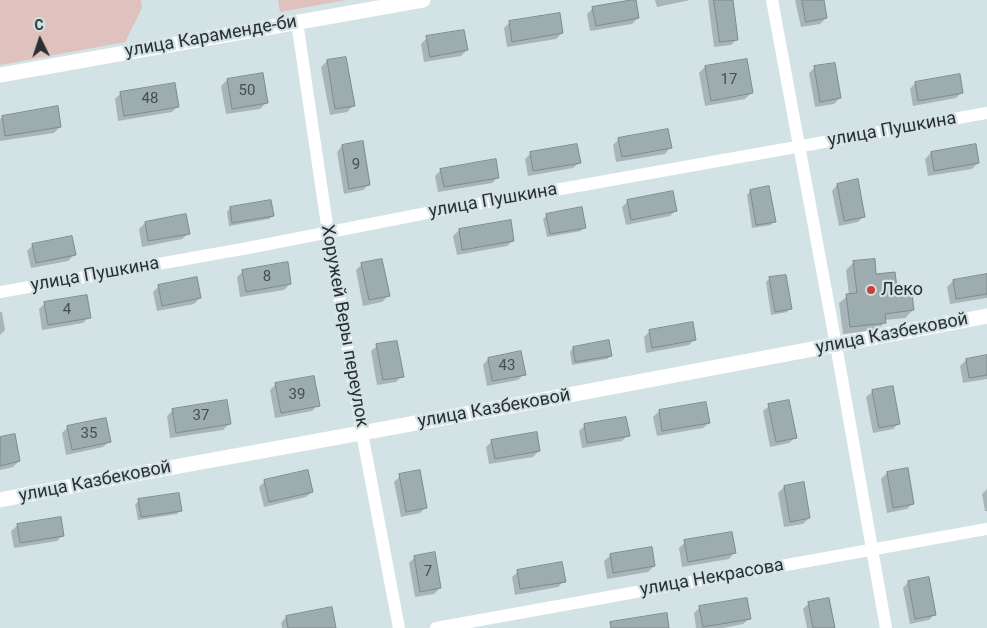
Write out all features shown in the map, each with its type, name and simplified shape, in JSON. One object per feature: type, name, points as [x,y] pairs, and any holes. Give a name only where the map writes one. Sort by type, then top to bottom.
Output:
[{"type":"street","name":"улица Караменде-би","points":[[0,75],[423,0]]},
{"type":"street","points":[[772,0],[836,344],[886,628]]},
{"type":"street","name":"Хоружей Веры переулок","points":[[298,22],[328,232],[362,433],[399,628]]},
{"type":"street","name":"улица Пушкина","points":[[0,292],[248,248],[432,212],[987,113]]},
{"type":"street","name":"улица Казбековой","points":[[0,500],[546,400],[987,316]]},
{"type":"street","name":"улица Некрасова","points":[[436,628],[987,529]]},
{"type":"shaded area","points":[[0,0],[141,0],[142,8],[125,42],[0,65]]},
{"type":"shaded area","points":[[278,0],[346,0],[280,12]]},
{"type":"building","points":[[636,0],[639,18],[596,26],[592,7]]},
{"type":"building","points":[[714,0],[733,0],[738,40],[720,42]]},
{"type":"building","points":[[802,0],[824,0],[827,18],[806,22]]},
{"type":"building","points":[[560,13],[563,33],[512,42],[509,21]]},
{"type":"building","points":[[464,30],[468,50],[430,57],[426,36]]},
{"type":"building","points":[[346,57],[355,106],[335,109],[327,60]]},
{"type":"building","points":[[747,59],[753,93],[711,101],[705,66]]},
{"type":"building","points":[[835,63],[841,98],[820,102],[814,66]]},
{"type":"building","points":[[263,73],[268,103],[232,109],[227,79]]},
{"type":"building","points":[[960,74],[963,93],[918,101],[915,82]]},
{"type":"building","points":[[175,83],[179,107],[124,116],[120,92]]},
{"type":"building","points":[[58,106],[61,127],[5,136],[2,116]]},
{"type":"building","points":[[668,129],[672,148],[622,157],[618,138]]},
{"type":"building","points":[[363,141],[370,185],[349,189],[342,145]]},
{"type":"building","points":[[577,144],[581,163],[533,171],[530,152]]},
{"type":"building","points":[[976,144],[979,163],[934,171],[931,152]]},
{"type":"building","points":[[496,159],[499,178],[444,187],[440,169]]},
{"type":"building","points":[[858,179],[865,217],[844,221],[837,184]]},
{"type":"building","points":[[769,186],[776,222],[756,225],[750,190]]},
{"type":"building","points":[[673,191],[677,211],[631,220],[627,200]]},
{"type":"building","points":[[271,200],[274,216],[232,223],[230,207]]},
{"type":"building","points":[[582,207],[586,228],[550,234],[546,214]]},
{"type":"building","points":[[186,214],[190,234],[148,241],[145,222]]},
{"type":"building","points":[[511,220],[514,241],[462,250],[459,229]]},
{"type":"building","points":[[72,236],[76,255],[36,263],[32,244]]},
{"type":"building","points":[[382,259],[390,296],[369,300],[361,263]]},
{"type":"building","name":"Леко","points":[[875,259],[876,274],[895,272],[898,296],[912,294],[914,310],[885,314],[886,323],[850,327],[846,294],[857,293],[853,261]]},
{"type":"building","points":[[288,262],[291,284],[246,292],[242,270]]},
{"type":"building","points":[[987,274],[987,294],[956,299],[953,280]]},
{"type":"building","points":[[786,275],[792,309],[775,312],[769,277]]},
{"type":"building","points":[[197,277],[201,298],[162,306],[158,285]]},
{"type":"building","points":[[87,295],[91,318],[48,325],[44,302]]},
{"type":"building","points":[[693,322],[696,340],[652,348],[649,330]]},
{"type":"building","points":[[609,340],[612,356],[575,362],[573,347]]},
{"type":"building","points":[[397,341],[404,377],[383,380],[376,344]]},
{"type":"building","points":[[521,351],[526,375],[492,381],[488,358]]},
{"type":"building","points":[[987,355],[987,375],[969,378],[966,359]]},
{"type":"building","points":[[314,376],[320,406],[281,413],[275,383]]},
{"type":"building","points":[[893,386],[900,424],[879,428],[872,390]]},
{"type":"building","points":[[227,400],[231,424],[176,433],[172,409]]},
{"type":"building","points":[[789,400],[797,438],[776,442],[768,404]]},
{"type":"building","points":[[706,402],[710,423],[662,431],[659,410]]},
{"type":"building","points":[[626,417],[630,436],[587,443],[584,424]]},
{"type":"building","points":[[106,418],[111,442],[72,450],[67,426]]},
{"type":"building","points":[[537,432],[540,451],[495,459],[491,440]]},
{"type":"building","points":[[15,434],[20,461],[0,466],[0,437]]},
{"type":"building","points":[[908,468],[914,504],[893,508],[887,472]]},
{"type":"building","points":[[308,470],[313,492],[269,502],[264,480]]},
{"type":"building","points":[[420,470],[427,508],[406,512],[399,474]]},
{"type":"building","points":[[804,482],[810,518],[790,522],[784,486]]},
{"type":"building","points":[[179,493],[182,511],[141,517],[138,499]]},
{"type":"building","points":[[61,517],[64,536],[20,543],[17,524]]},
{"type":"building","points":[[732,532],[736,553],[688,562],[684,540]]},
{"type":"building","points":[[652,547],[655,566],[613,573],[610,554]]},
{"type":"building","points":[[435,552],[441,588],[420,592],[414,556]]},
{"type":"building","points":[[562,562],[566,582],[520,589],[517,570]]},
{"type":"building","points":[[929,577],[936,615],[915,619],[908,581]]},
{"type":"building","points":[[747,598],[751,619],[703,627],[699,606]]},
{"type":"building","points":[[829,598],[835,628],[813,628],[808,602]]},
{"type":"building","points":[[332,607],[336,628],[288,628],[286,616]]},
{"type":"building","points":[[667,613],[669,628],[611,628],[610,622]]},
{"type":"place","name":"Леко","points":[[871,290]]}]
